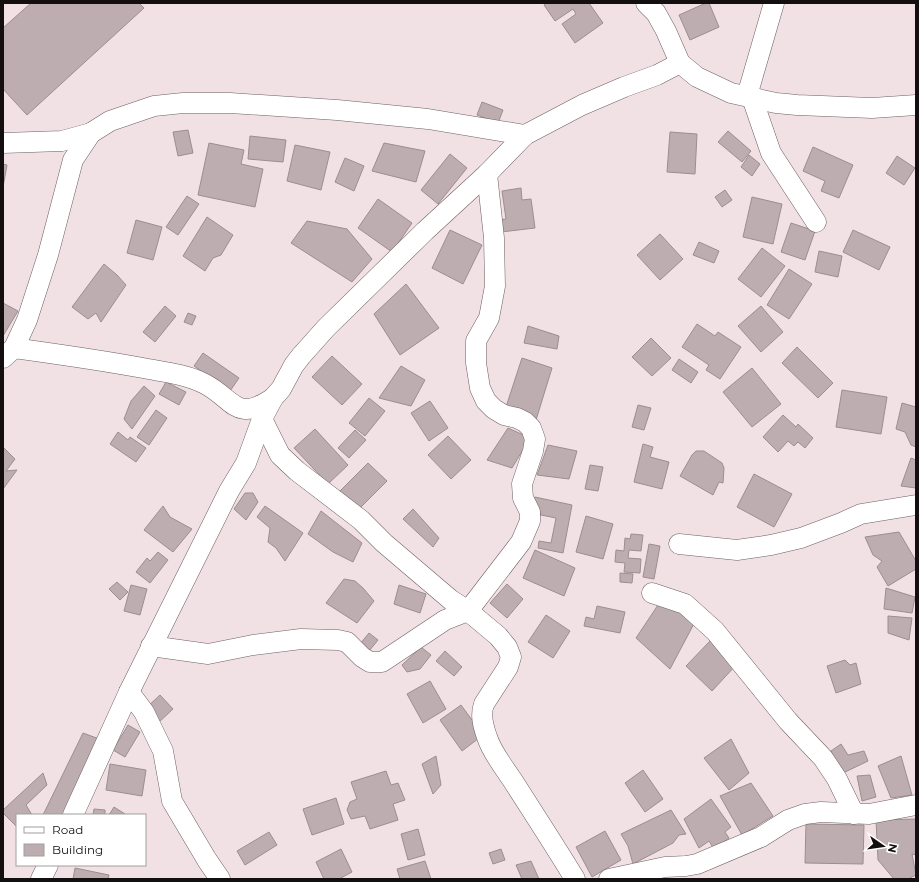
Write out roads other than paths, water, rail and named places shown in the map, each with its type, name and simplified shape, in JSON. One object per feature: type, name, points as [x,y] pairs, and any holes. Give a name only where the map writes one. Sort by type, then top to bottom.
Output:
[{"type":"street","points":[[646,3],[656,13],[666,31],[680,63],[697,77],[731,93],[797,105],[872,108],[916,105]]},
{"type":"street","points":[[774,3],[750,89],[771,153],[816,222]]},
{"type":"street","points":[[73,814],[129,692],[229,491],[246,463],[262,419],[273,398],[281,388],[294,365],[326,328],[487,174],[525,135],[582,105],[657,75],[680,63]]},
{"type":"street","points":[[3,143],[62,141],[91,133],[110,121],[154,106],[183,103],[230,103],[337,110],[428,119],[525,135]]},
{"type":"street","points":[[91,133],[73,160],[46,262],[27,320],[9,353],[121,364],[184,376],[205,385],[233,406],[247,410],[264,404],[273,398]]},
{"type":"street","points":[[152,646],[208,654],[253,645],[300,639],[338,640],[347,642],[362,657],[370,662],[382,662],[445,620],[468,611],[521,542],[530,521],[530,512],[523,498],[522,484],[533,451],[535,438],[531,428],[525,422],[517,418],[504,415],[494,409],[486,401],[480,388],[476,363],[476,341],[490,318],[495,286],[494,238],[487,174]]},
{"type":"street","points":[[262,419],[280,455],[297,471],[361,520],[384,543],[450,600],[468,611],[498,636],[507,647],[511,656],[508,667],[484,704],[482,720],[493,750],[527,804],[547,832],[575,879]]},
{"type":"street","points":[[679,544],[737,550],[771,545],[801,538],[861,514],[916,505]]},
{"type":"street","points":[[652,593],[685,604],[715,631],[788,721],[824,758],[854,814]]},
{"type":"street","points":[[129,692],[144,712],[163,751],[172,800],[207,860],[220,879]]},
{"type":"street","points":[[609,879],[665,867],[697,864],[761,837],[788,820],[805,814],[821,812],[869,814],[916,805]]},
{"type":"street","points":[[41,879],[48,866]]}]
